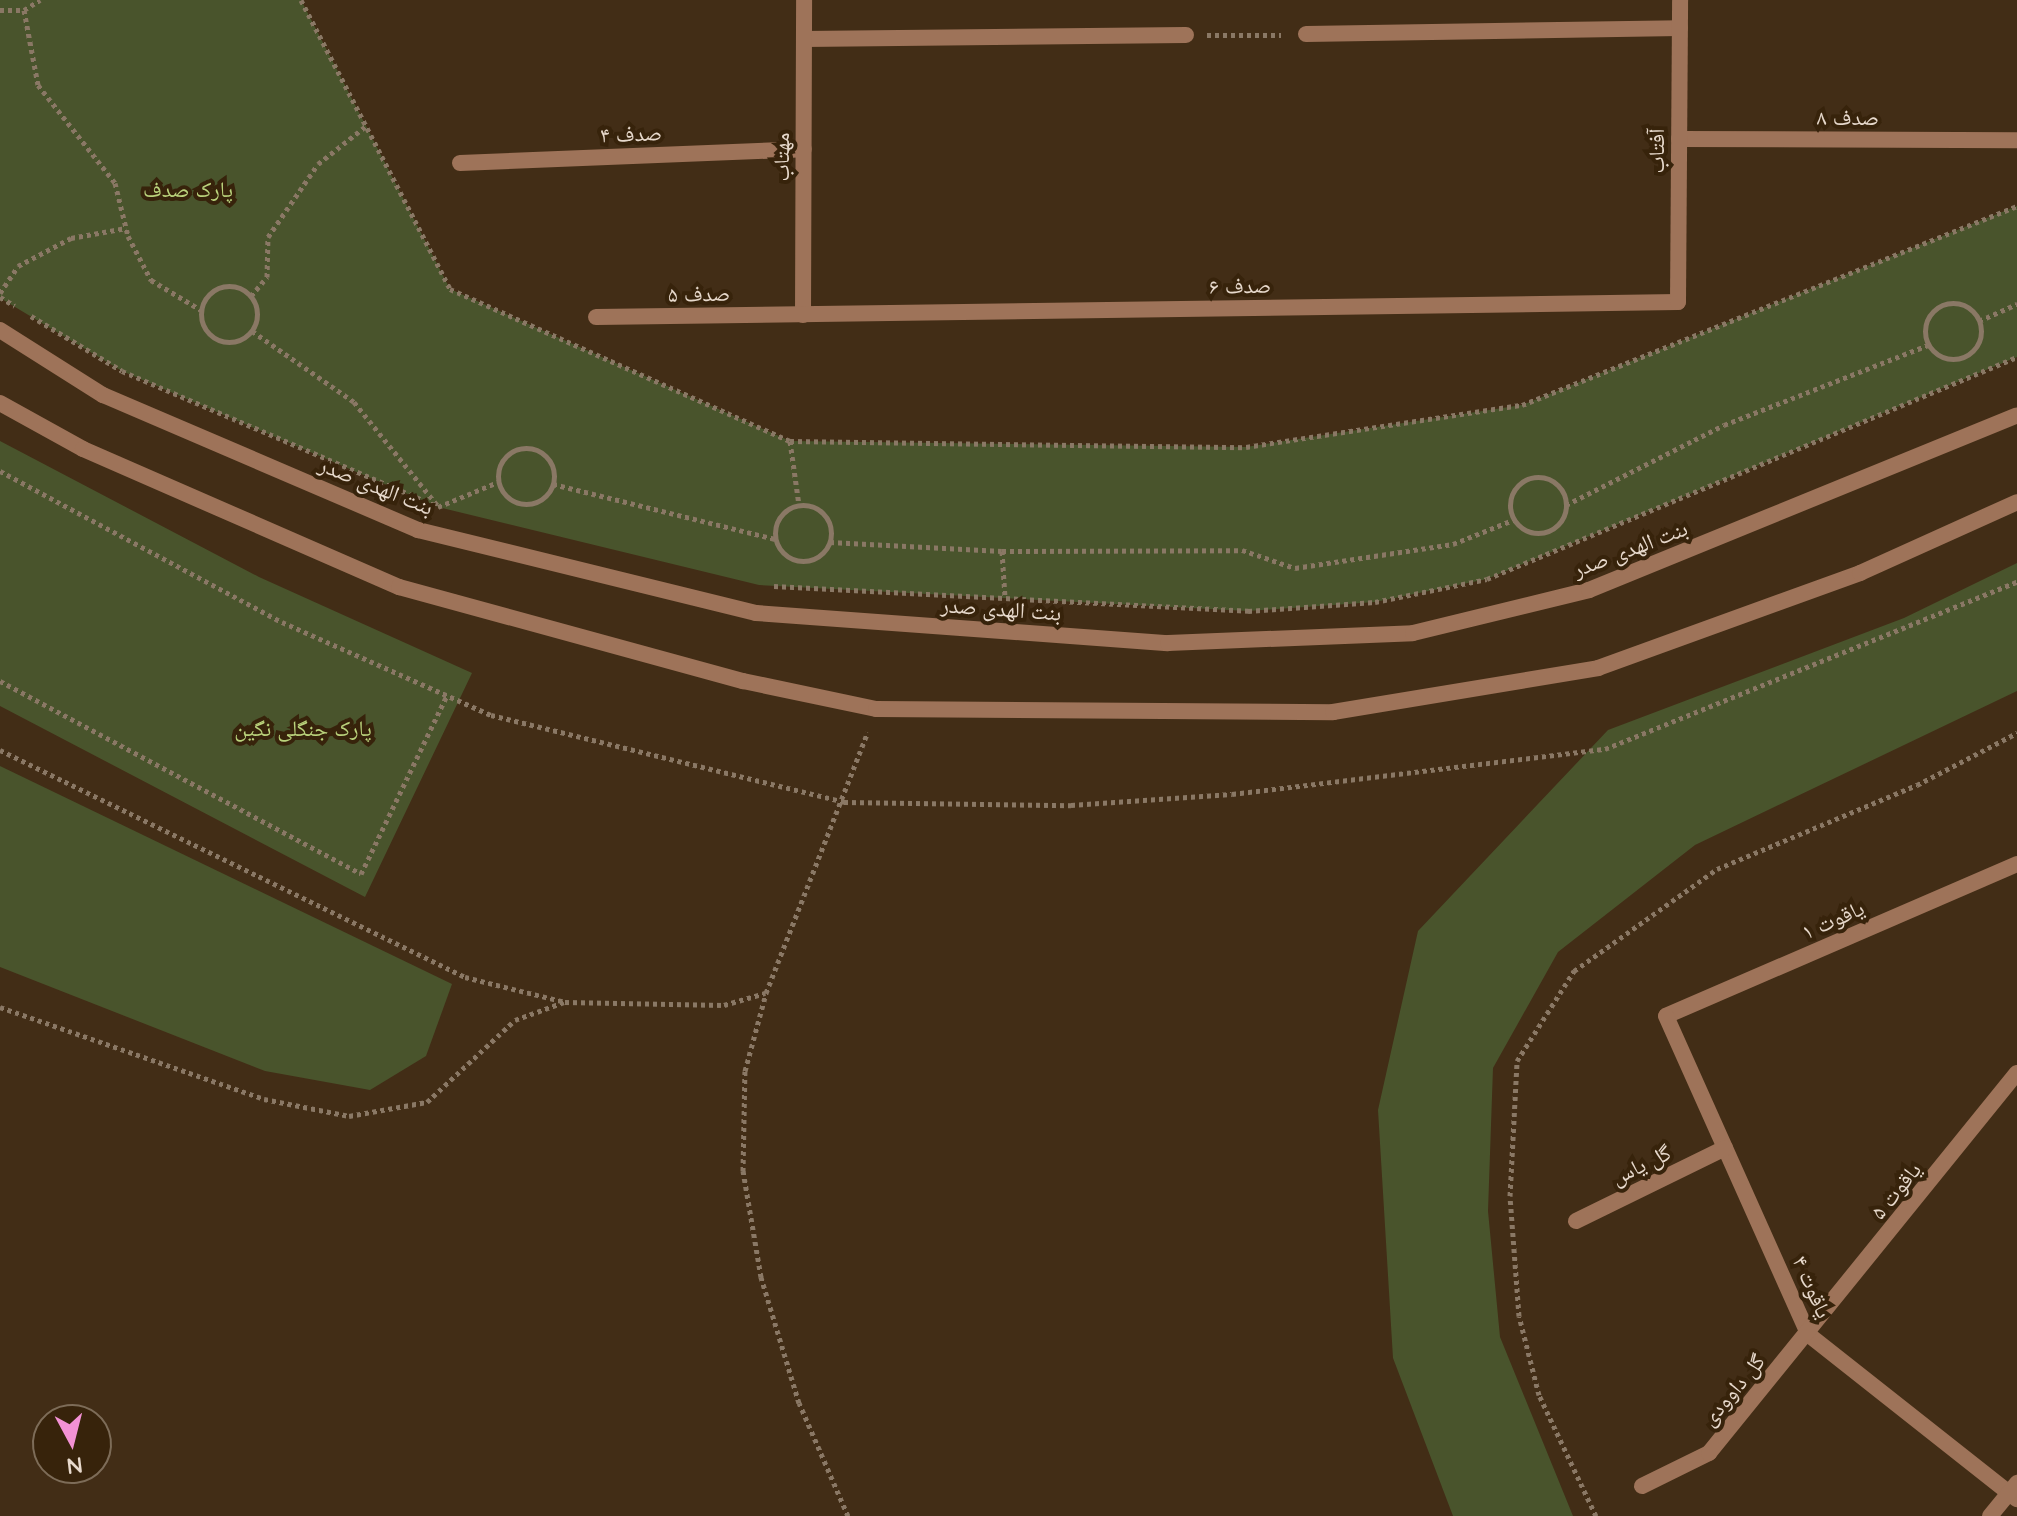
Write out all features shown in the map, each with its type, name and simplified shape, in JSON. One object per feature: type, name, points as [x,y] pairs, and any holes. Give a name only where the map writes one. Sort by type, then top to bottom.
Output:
[{"type":"street","name":"مهتاب","points":[[803,315],[804,0]]},
{"type":"street","name":"آفتاب","points":[[1678,302],[1680,0]]},
{"type":"street","points":[[1306,34],[1680,28]]},
{"type":"street","points":[[804,39],[1186,35]]},
{"type":"street","name":"صدف ۸","points":[[1679,139],[2017,140]]},
{"type":"street","name":"صدف ۴","points":[[460,163],[804,149]]},
{"type":"street","name":"صدف ۶","points":[[803,315],[1678,302]]},
{"type":"street","name":"صدف ۵","points":[[596,317],[803,315]]},
{"type":"street","name":"بنت الهدی صدر","points":[[0,330],[103,395],[439,535],[756,613],[1168,643],[1413,633],[1589,590],[2017,415]]},
{"type":"street","points":[[0,403],[83,449],[399,587],[743,681],[876,709],[1333,712],[1598,668],[1860,573],[2017,502]]},
{"type":"street","name":"یاقوت ۱","points":[[1666,1016],[2017,864]]},
{"type":"street","name":"یاقوت ۴","points":[[1666,1016],[1809,1335],[2014,1492]]},
{"type":"street","name":"یاقوت ۵","points":[[1809,1335],[2017,1073]]},
{"type":"street","name":"گل یاس","points":[[1576,1221],[1725,1148]]},
{"type":"street","name":"گل داوودی","points":[[1642,1486],[1709,1453],[1809,1335]]},
{"type":"street","points":[[1990,1516],[2014,1492]]},
{"type":"path","points":[[0,10],[24,10],[40,0]]},
{"type":"path","points":[[301,0],[450,289],[790,441],[1246,447],[1522,405],[2017,206]]},
{"type":"path","points":[[24,10],[38,85],[115,183],[126,228],[151,280],[201,310],[218,340],[237,341],[252,331],[257,313],[251,296],[235,286],[216,288],[201,310]]},
{"type":"path","points":[[1186,35],[1306,34]]},
{"type":"path","points":[[251,296],[267,277],[268,237],[318,164],[366,126]]},
{"type":"path","points":[[126,228],[71,238],[18,266],[0,295],[122,371],[438,507],[454,511]]},
{"type":"path","points":[[1979,321],[2017,304]]},
{"type":"path","points":[[1940,305],[1968,307],[1979,321],[1980,340],[1969,354],[1942,357],[1928,345],[1927,318],[1940,305]]},
{"type":"path","points":[[252,331],[354,402],[438,507],[439,535]]},
{"type":"path","points":[[830,542],[1002,551],[1242,550],[1295,568],[1453,544],[1513,520],[1545,533],[1560,522],[1566,505],[1724,425],[1928,345]]},
{"type":"path","points":[[759,585],[1248,611],[1375,602],[1487,579],[2017,357]]},
{"type":"path","points":[[790,441],[799,505]]},
{"type":"path","points":[[522,448],[548,458],[553,484],[541,499],[524,504],[507,497],[498,482],[500,463],[522,448]]},
{"type":"path","points":[[1513,520],[1512,493],[1525,480],[1553,481],[1566,505]]},
{"type":"path","points":[[438,507],[498,482]]},
{"type":"path","points":[[553,484],[775,539]]},
{"type":"path","points":[[799,505],[824,515],[830,542],[819,556],[801,561],[784,555],[775,539],[782,514],[799,505]]},
{"type":"path","points":[[1002,551],[1004,631]]},
{"type":"path","points":[[0,681],[361,874],[447,695]]},
{"type":"path","points":[[848,1516],[799,1403],[761,1277],[743,1171],[745,1071],[766,993],[876,709]]},
{"type":"path","points":[[0,750],[465,977],[565,1002],[724,1005],[766,993]]},
{"type":"path","points":[[0,1007],[264,1099],[349,1116],[427,1102],[515,1020],[565,1002]]},
{"type":"green space","name":"پارک صدف","points":[[0,0],[301,0],[450,289],[790,441],[1246,447],[1522,405],[2017,206],[2017,357],[1487,579],[1375,602],[1248,611],[759,585],[438,507],[122,371],[0,298]]},
{"type":"green space","name":"پارک جنگلی نگین","points":[[0,441],[259,577],[472,673],[365,897],[0,706]]},
{"type":"green space","points":[[2017,563],[2017,691],[1695,845],[1558,952],[1493,1068],[1488,1211],[1500,1337],[1573,1516],[1453,1516],[1393,1358],[1378,1110],[1418,931],[1608,730],[1904,618]]},
{"type":"green space","points":[[0,766],[452,984],[426,1056],[370,1090],[265,1071],[0,967]]}]
